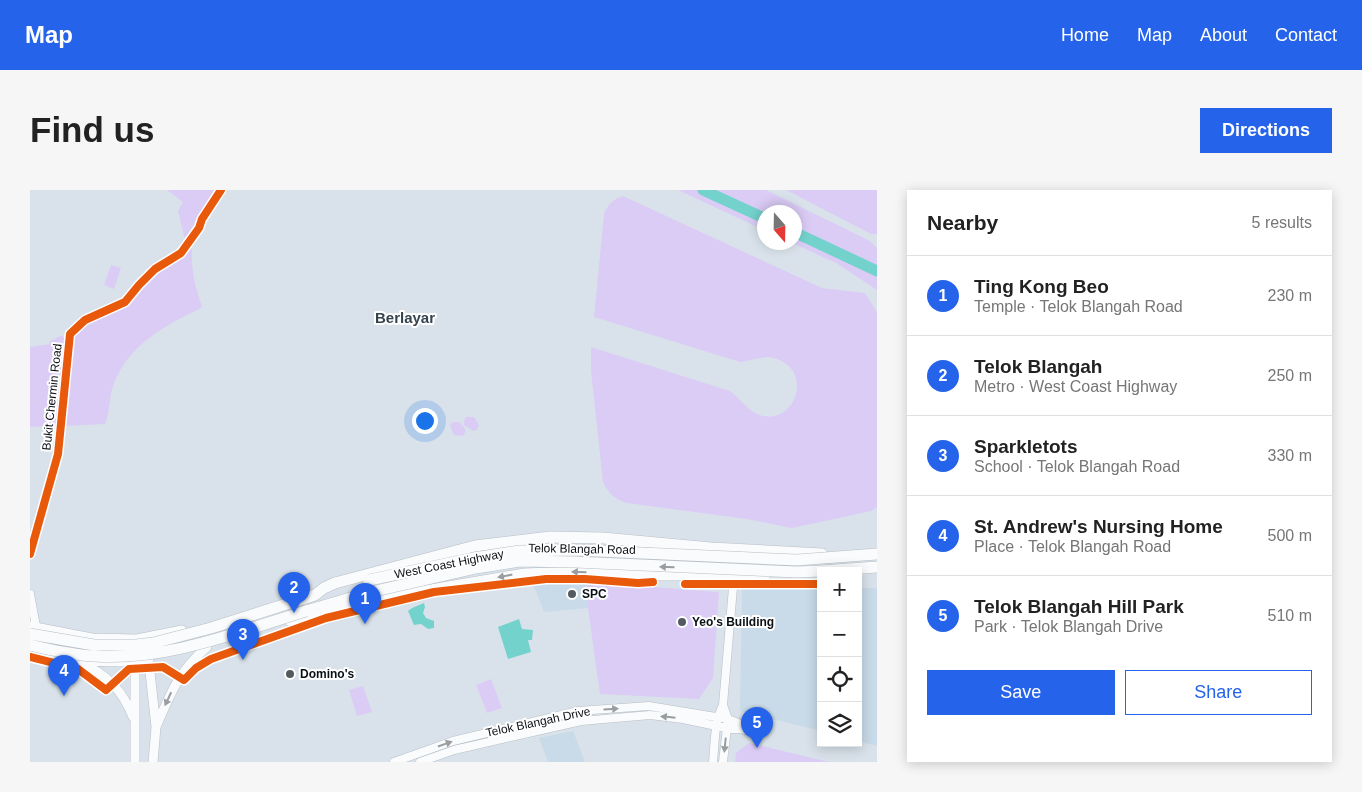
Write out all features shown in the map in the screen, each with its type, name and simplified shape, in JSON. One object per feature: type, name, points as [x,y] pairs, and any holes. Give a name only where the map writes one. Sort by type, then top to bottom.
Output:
[{"type":"highway","points":[[315,595],[335,583],[443,553],[508,541],[550,537],[822,554]]},
{"type":"highway","name":"West Coast Highway","points":[[32,629],[94,646],[153,643],[370,580],[519,551],[575,550],[797,560],[877,554]]},
{"type":"highway","name":"West Coast Highway","points":[[30,645],[94,656],[152,653],[192,645],[371,592],[476,568],[520,562],[575,562],[817,572]]},
{"type":"highway","name":"West Coast Highway","points":[[862,568],[877,567]]},
{"type":"main road","name":"Telok Blangah Road","points":[[32,629],[92,638],[137,640],[199,626],[339,584],[445,559],[520,548],[822,554],[877,549]]},
{"type":"main road","points":[[613,550],[611,566],[614,573]]},
{"type":"main road","name":"Telok Blangah Road","points":[[30,652],[74,660],[98,662],[149,659],[207,647],[261,628],[419,591],[524,573],[576,571],[664,576],[734,576],[817,572]]},
{"type":"main road","points":[[862,572],[877,572]]},
{"type":"main road","points":[[250,610],[251,622],[255,627],[261,628]]},
{"type":"main road","points":[[147,638],[156,727],[153,762]]},
{"type":"main road","points":[[135,762],[134,719],[137,640]]},
{"type":"main road","points":[[156,727],[179,678],[191,660],[207,647]]},
{"type":"main road","points":[[74,660],[99,672],[113,683],[127,702],[134,719]]},
{"type":"street","name":"Bukit Chermin Road","points":[[30,554],[58,454],[70,334],[85,320],[125,302],[139,284],[155,269],[181,253],[199,228],[202,219],[221,190]]},
{"type":"street","points":[[714,762],[716,726],[723,705],[734,576]]},
{"type":"street","points":[[30,594],[32,629],[47,656]]},
{"type":"street","points":[[723,705],[728,719],[723,762]]},
{"type":"street","name":"Telok Blangah Drive","points":[[394,762],[453,741],[578,711],[649,706],[718,716],[738,723],[743,729],[736,730],[683,719],[650,715],[581,721],[454,750],[420,762]]},
{"type":"shaded area","points":[[167,190],[214,190],[185,240],[178,211],[183,202]]},
{"type":"shaded area","points":[[678,190],[766,190],[797,205],[757,205],[757,227]]},
{"type":"shaded area","points":[[786,190],[877,190],[877,234],[871,234]]},
{"type":"shaded area","points":[[623,196],[822,288],[865,293],[877,312],[877,507],[871,511],[792,528],[747,519],[627,503],[615,498],[610,493],[603,482],[591,371],[591,347],[730,391],[749,409],[763,416],[775,416],[784,411],[796,395],[797,384],[795,374],[788,365],[777,359],[763,357],[740,362],[594,317],[604,214],[611,202]]},
{"type":"shaded area","points":[[802,208],[870,241],[877,248],[877,290],[836,263],[802,248]]},
{"type":"shaded area","points":[[192,247],[194,276],[201,308],[149,338],[128,359],[113,386],[105,424],[64,426],[71,344],[75,335],[86,324],[123,308],[155,274],[184,255]]},
{"type":"shaded area","points":[[111,265],[121,268],[114,289],[104,285]]},
{"type":"shaded area","points":[[62,335],[65,340],[64,350],[66,353],[59,426],[30,427],[30,347],[50,344],[49,342]]},
{"type":"shaded area","points":[[466,417],[474,417],[479,425],[477,430],[473,431],[464,425]]},
{"type":"shaded area","points":[[452,422],[459,422],[464,427],[465,432],[463,436],[454,435],[450,426]]},
{"type":"shaded area","points":[[531,579],[587,582],[588,608],[544,612]]},
{"type":"shaded area","points":[[587,582],[719,592],[713,678],[699,699],[600,694],[588,608]]},
{"type":"shaded area","points":[[742,587],[817,588],[817,730],[740,711]]},
{"type":"shaded area","points":[[862,588],[877,588],[877,746],[862,742]]},
{"type":"shaded area","points":[[424,603],[423,613],[426,618],[434,621],[434,628],[428,629],[421,624],[414,625],[408,611]]},
{"type":"shaded area","points":[[519,619],[522,629],[533,630],[532,640],[528,640],[531,652],[508,659],[498,627]]},
{"type":"shaded area","points":[[491,679],[502,708],[487,713],[476,685]]},
{"type":"shaded area","points":[[363,686],[372,712],[357,716],[349,690]]},
{"type":"shaded area","points":[[573,731],[585,762],[548,762],[539,738]]},
{"type":"shaded area","points":[[749,743],[829,762],[735,762],[736,753]]},
{"type":"waterway","points":[[703,190],[757,215]]},
{"type":"waterway","points":[[802,236],[877,271]]},
{"type":"cycle path","points":[[30,554],[58,454],[70,334],[85,320],[125,302],[155,269],[181,253],[199,228],[202,219],[221,190]]},
{"type":"cycle path","points":[[30,657],[78,669],[106,690],[129,669],[163,667],[184,680],[196,668],[211,659],[326,618],[434,592],[546,579],[653,582]]},
{"type":"cycle path","points":[[685,584],[817,584]]},
{"type":"place","name":"SPC","points":[[572,594]]},
{"type":"place","name":"Telok Blangah","points":[[294,613]]},
{"type":"place","name":"Yeo's Building","points":[[682,622]]},
{"type":"place","name":"Ting Kong Beo","points":[[365,624]]},
{"type":"place","name":"Sparkletots","points":[[243,660]]},
{"type":"place","name":"Domino's","points":[[290,674]]},
{"type":"place","name":"St. Andrew's Nursing Home","points":[[64,696]]},
{"type":"place","name":"Telok Blangah Hill Park","points":[[757,748]]},
{"type":"district","name":"Berlayar","points":[[405,317]]}]
